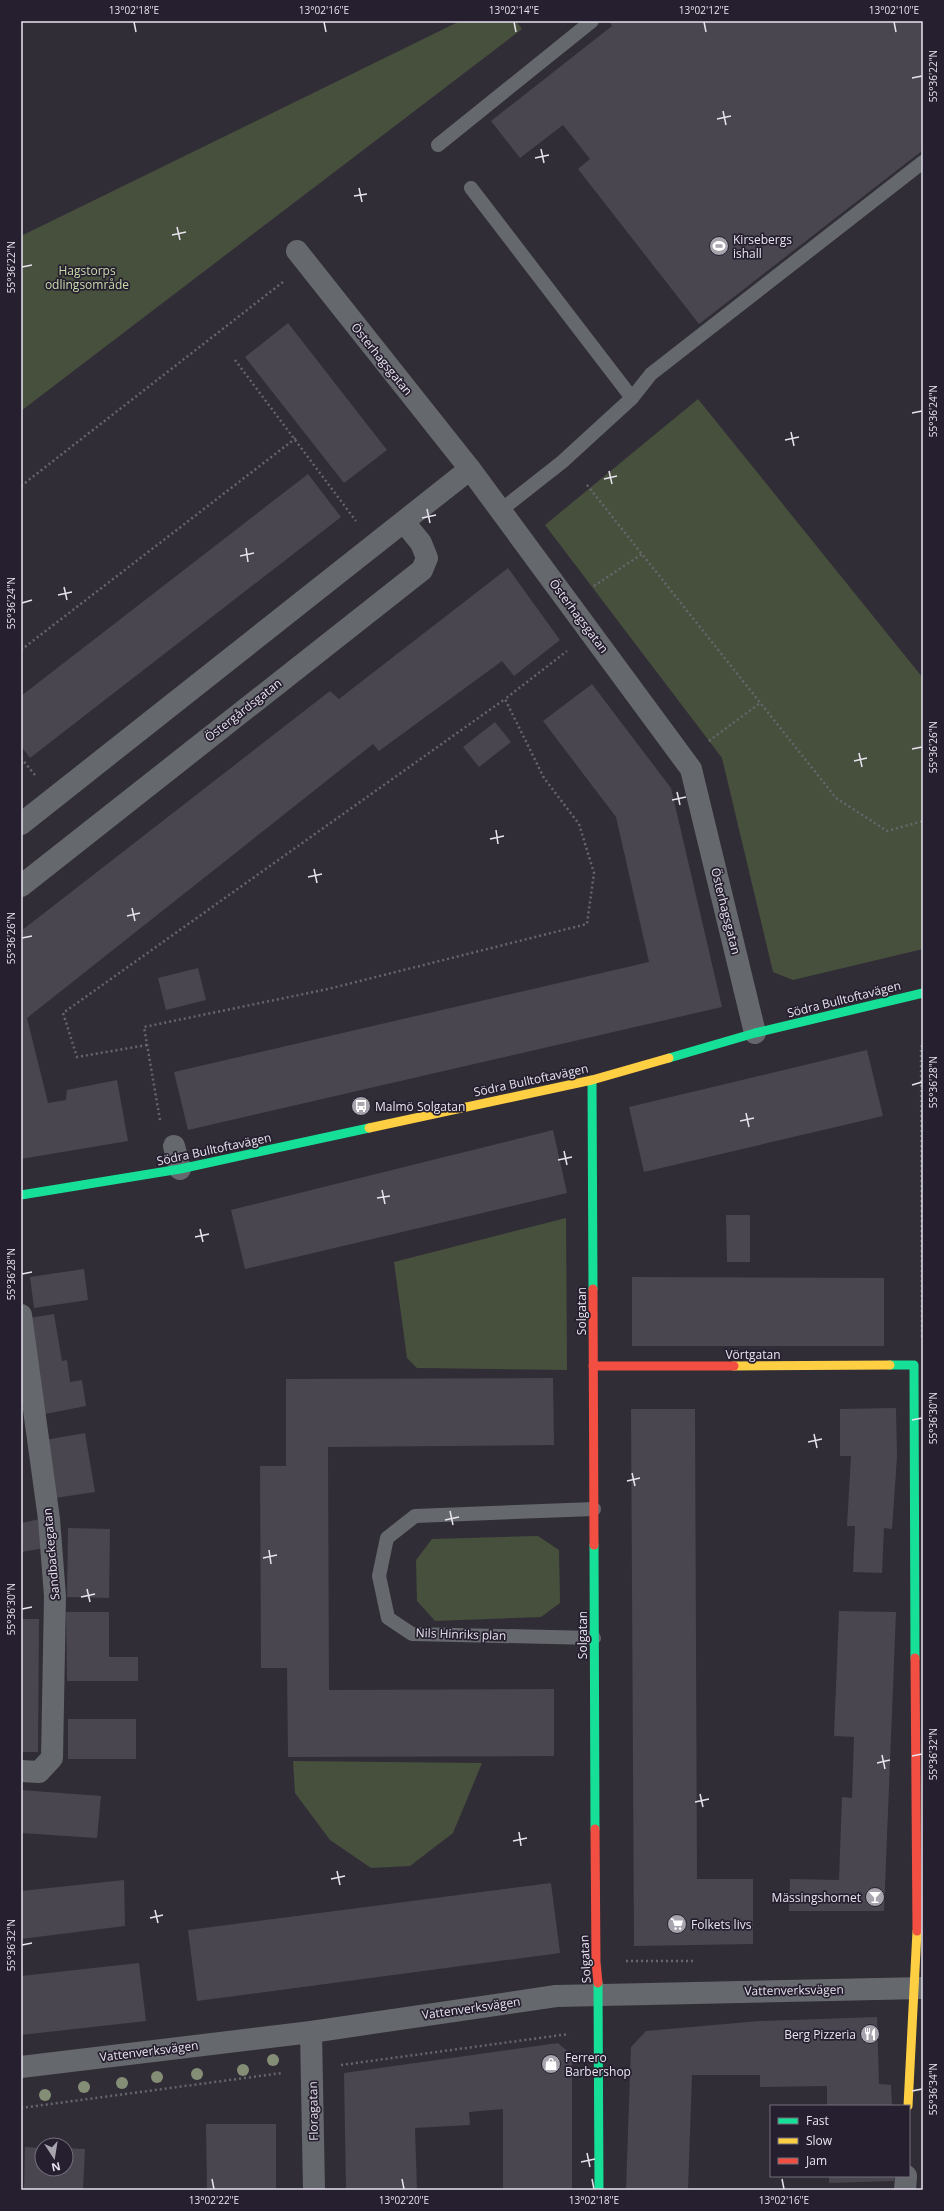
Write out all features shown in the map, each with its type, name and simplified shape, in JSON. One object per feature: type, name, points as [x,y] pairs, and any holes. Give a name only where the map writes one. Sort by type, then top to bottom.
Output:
[{"type":"street","name":"Österhagsgatan","points":[[296,251],[470,469],[592,632],[691,769],[756,1033]]},
{"type":"street","points":[[21,824],[470,469]]},
{"type":"street","name":"Östergårdsgatan","points":[[21,886],[422,570],[427,558],[421,543],[404,522]]},
{"type":"street","name":"Södra Bulltoftavägen","points":[[21,1195],[180,1169],[592,1080],[756,1033],[923,993]]},
{"type":"street","name":"Solgatan","points":[[592,1080],[596,1962],[599,1995],[599,2190]]},
{"type":"street","points":[[174,1146],[180,1169]]},
{"type":"street","name":"Sandbackegatan","points":[[21,1771],[39,1772],[52,1758],[55,1596],[48,1519],[22,1314]]},
{"type":"street","name":"Vörtgatan","points":[[593,1366],[914,1365],[919,1631]]},
{"type":"street","points":[[908,2105],[918,1988],[919,1631]]},
{"type":"street","name":"Vattenverksvägen","points":[[21,2067],[311,2032],[556,1996],[636,1993],[918,1988]]},
{"type":"street","name":"Floragatan","points":[[311,2032],[314,2190]]},
{"type":"street","points":[[906,2177],[906,2190]]},
{"type":"lane","points":[[438,145],[592,21]]},
{"type":"lane","points":[[501,510],[562,462],[632,398],[651,374],[923,162]]},
{"type":"lane","points":[[471,188],[632,398]]},
{"type":"lane","name":"Nils Hinriks plan","points":[[594,1510],[414,1516],[387,1538],[379,1576],[388,1618],[412,1634],[594,1638]]},
{"type":"path","points":[[21,486],[284,282]]},
{"type":"path","points":[[235,360],[296,438],[357,521]]},
{"type":"path","points":[[21,650],[296,438]]},
{"type":"path","points":[[587,485],[836,798],[888,831],[923,821]]},
{"type":"path","points":[[590,589],[642,554]]},
{"type":"path","points":[[147,1045],[77,1057],[63,1013],[505,699],[592,632]]},
{"type":"path","points":[[161,1126],[144,1027],[328,989],[587,924],[594,873],[579,824],[544,778],[505,699]]},
{"type":"path","points":[[709,741],[760,703]]},
{"type":"path","points":[[21,758],[38,779]]},
{"type":"path","points":[[923,1043],[921,1048],[923,1341]]},
{"type":"path","points":[[339,2066],[560,2035]]},
{"type":"path","points":[[21,2108],[284,2073]]},
{"type":"green space","name":"Hagstorps odlingsområde","points":[[460,21],[516,21],[522,29],[21,411],[21,236]]},
{"type":"green space","points":[[698,399],[923,678],[923,949],[793,980],[773,972],[722,758],[545,525]]},
{"type":"green space","points":[[566,1218],[567,1370],[417,1368],[407,1358],[394,1262]]},
{"type":"green space","points":[[538,1536],[559,1550],[560,1603],[541,1617],[435,1621],[417,1601],[416,1560],[432,1539]]},
{"type":"green space","points":[[293,1761],[482,1763],[453,1833],[410,1866],[371,1868],[330,1840],[295,1793]]},
{"type":"building","name":"Kirsebergs ishall","points":[[609,21],[923,21],[923,150],[699,324],[578,169],[590,159],[563,125],[520,158],[491,121],[612,26]]},
{"type":"building","points":[[288,323],[387,450],[344,483],[245,357]]},
{"type":"building","points":[[308,474],[341,517],[30,758],[21,746],[21,696]]},
{"type":"building","points":[[508,568],[560,640],[514,676],[502,661],[379,751],[373,744],[27,1018],[48,1103],[66,1100],[67,1090],[117,1080],[128,1141],[21,1159],[21,931],[330,691],[339,699]]},
{"type":"building","points":[[592,684],[671,788],[722,1007],[188,1130],[174,1072],[649,962],[616,817],[543,721]]},
{"type":"building","points":[[495,722],[511,742],[479,767],[463,747]]},
{"type":"building","points":[[198,968],[206,1000],[166,1010],[158,978]]},
{"type":"building","points":[[867,1050],[883,1116],[644,1172],[629,1107]]},
{"type":"building","points":[[553,1130],[567,1193],[245,1269],[231,1210]]},
{"type":"building","points":[[726,1215],[750,1215],[750,1262],[727,1262]]},
{"type":"building","points":[[84,1269],[88,1300],[34,1308],[30,1277]]},
{"type":"building","points":[[632,1277],[884,1278],[884,1346],[632,1346]]},
{"type":"building","points":[[54,1314],[62,1361],[67,1360],[70,1382],[82,1380],[86,1406],[45,1414],[29,1318]]},
{"type":"building","points":[[553,1378],[554,1445],[328,1447],[329,1690],[554,1689],[554,1756],[288,1757],[287,1668],[261,1668],[260,1466],[286,1466],[286,1379]]},
{"type":"building","points":[[896,1408],[897,1457],[892,1529],[884,1528],[882,1573],[853,1572],[855,1526],[847,1526],[851,1456],[840,1456],[840,1409]]},
{"type":"building","points":[[631,1409],[695,1409],[697,1879],[753,1879],[753,1944],[634,1946]]},
{"type":"building","points":[[85,1433],[95,1492],[55,1498],[45,1440]]},
{"type":"building","points":[[40,1519],[45,1548],[21,1552],[21,1523]]},
{"type":"building","points":[[68,1528],[110,1529],[109,1598],[67,1597]]},
{"type":"building","points":[[839,1611],[896,1612],[884,1911],[789,1911],[790,1879],[839,1880],[842,1797],[852,1798],[854,1737],[834,1736]]},
{"type":"building","points":[[66,1612],[109,1612],[109,1657],[138,1657],[138,1681],[67,1681]]},
{"type":"building","points":[[21,1619],[39,1619],[38,1752],[21,1752]]},
{"type":"building","points":[[68,1719],[136,1719],[136,1759],[68,1759]]},
{"type":"building","points":[[21,1790],[101,1796],[97,1838],[21,1833]]},
{"type":"building","points":[[124,1880],[125,1926],[21,1939],[21,1891]]},
{"type":"building","points":[[551,1883],[560,1953],[197,2001],[188,1930]]},
{"type":"building","points":[[139,1963],[146,2021],[21,2035],[21,1976]]},
{"type":"building","points":[[877,2017],[879,2084],[891,2085],[892,2105],[827,2105],[827,2086],[760,2087],[760,2075],[692,2075],[688,2190],[626,2190],[631,2047],[646,2031],[759,2021]]},
{"type":"building","points":[[558,2043],[572,2055],[572,2190],[503,2190],[503,2109],[469,2112],[470,2125],[415,2128],[417,2190],[346,2190],[344,2073]]},
{"type":"building","points":[[206,2124],[276,2124],[276,2190],[207,2190]]},
{"type":"building","points":[[25,2147],[34,2148],[34,2177],[74,2177],[74,2148],[85,2149],[83,2190],[24,2190]]},
{"type":"building","points":[[829,2177],[894,2177],[894,2181],[829,2183]]},
{"type":"traffic: fast","points":[[669,1058],[755,1033],[923,993]]},
{"type":"traffic: fast","points":[[592,1080],[593,1289]]},
{"type":"traffic: fast","points":[[21,1195],[180,1169],[369,1128]]},
{"type":"traffic: fast","points":[[890,1365],[914,1365],[915,1658]]},
{"type":"traffic: fast","points":[[594,1545],[595,1829]]},
{"type":"traffic: fast","points":[[598,1983],[599,2190]]},
{"type":"traffic: slow","points":[[369,1128],[592,1080],[669,1058]]},
{"type":"traffic: slow","points":[[734,1366],[890,1365]]},
{"type":"traffic: slow","points":[[908,2105],[917,1931]]},
{"type":"traffic: jam","points":[[593,1289],[594,1545]]},
{"type":"traffic: jam","points":[[593,1366],[734,1366]]},
{"type":"traffic: jam","points":[[915,1658],[917,1931]]},
{"type":"traffic: jam","points":[[595,1829],[596,1962],[598,1983]]},
{"type":"place","name":"Kirsebergs ishall","points":[[719,246]]},
{"type":"place","name":"Malmö Solgatan","points":[[361,1106]]},
{"type":"place","name":"Mässingshornet","points":[[875,1897]]},
{"type":"place","name":"Folkets livs","points":[[677,1924]]},
{"type":"place","name":"Berg Pizzeria","points":[[870,2034]]},
{"type":"place","name":"Ferrero Barbershop","points":[[551,2064]]}]
